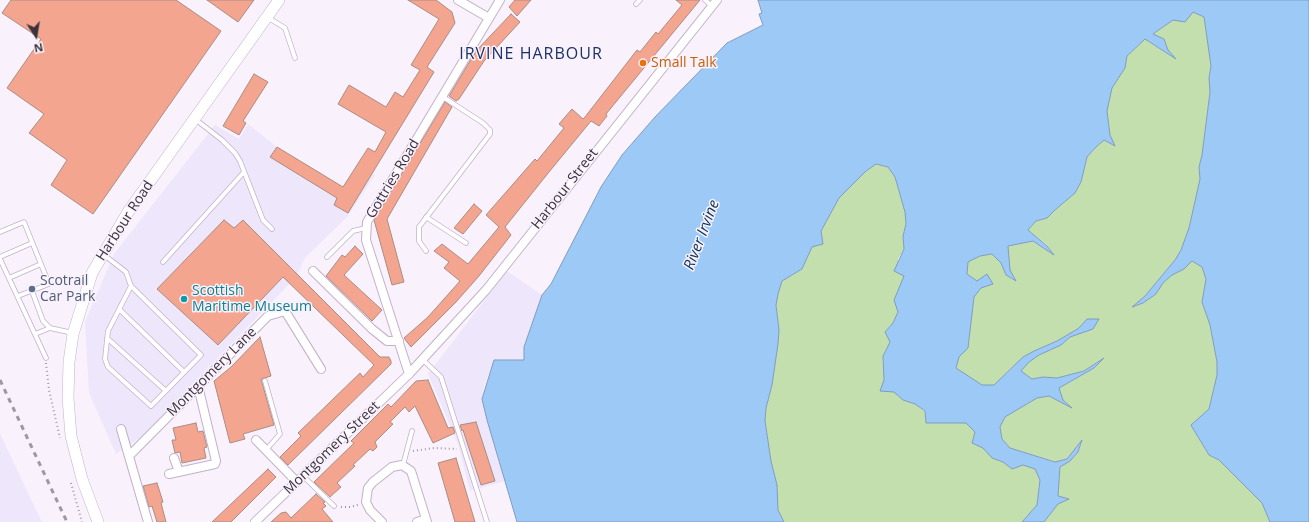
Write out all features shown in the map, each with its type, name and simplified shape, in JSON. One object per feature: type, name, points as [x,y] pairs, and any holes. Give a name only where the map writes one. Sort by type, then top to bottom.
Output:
[{"type":"street","name":"Harbour Road","points":[[98,522],[82,479],[71,436],[68,398],[69,362],[73,334],[92,273],[128,212],[279,0]]},
{"type":"street","points":[[458,0],[489,18]]},
{"type":"street","name":"Gottries Road","points":[[410,374],[366,240],[367,222],[500,0]]},
{"type":"street","name":"Harbour Street","points":[[410,374],[486,290],[714,3]]},
{"type":"street","points":[[313,271],[387,341],[399,341]]},
{"type":"street","name":"Montgomery Lane","points":[[129,456],[268,316],[285,311],[321,369]]},
{"type":"street","name":"Montgomery Street","points":[[255,522],[410,374]]},
{"type":"street","points":[[169,474],[215,464],[216,461],[198,386]]},
{"type":"street","points":[[122,429],[148,522]]},
{"type":"street","points":[[256,440],[296,482]]},
{"type":"street","points":[[174,458],[179,472]]},
{"type":"street","points":[[382,522],[370,510],[366,502],[368,488],[373,482],[392,467],[402,465],[411,471],[427,520],[417,522]]},
{"type":"lane","points":[[636,4],[640,0]]},
{"type":"lane","points":[[705,0],[714,3]]},
{"type":"lane","points":[[267,17],[285,28],[295,58]]},
{"type":"lane","points":[[426,251],[419,241],[418,231],[426,217],[490,134],[490,130],[483,123],[442,96]]},
{"type":"lane","points":[[194,119],[222,140],[235,153],[240,161],[263,220],[272,230]]},
{"type":"lane","points":[[163,262],[244,172]]},
{"type":"lane","points":[[426,217],[466,243]]},
{"type":"lane","points":[[0,232],[24,222],[50,284],[18,296]]},
{"type":"lane","points":[[327,257],[353,230],[367,228]]},
{"type":"lane","points":[[32,243],[0,258],[46,358]]},
{"type":"lane","points":[[102,254],[126,272],[131,286],[202,355],[151,406],[108,367],[105,359],[108,331],[131,286]]},
{"type":"lane","points":[[9,278],[41,264]]},
{"type":"lane","points":[[32,291],[43,321],[50,328],[73,334]]},
{"type":"lane","points":[[120,310],[184,372]]},
{"type":"lane","points":[[35,334],[50,328]]},
{"type":"lane","points":[[108,338],[166,390]]},
{"type":"lane","points":[[423,360],[441,377],[487,522]]},
{"type":"lane","points":[[265,380],[280,434],[266,450]]},
{"type":"lane","points":[[402,465],[407,453],[412,432]]},
{"type":"lane","points":[[303,475],[334,506]]},
{"type":"path","points":[[407,453],[434,448],[462,449]]},
{"type":"path","points":[[334,506],[350,507],[366,502]]},
{"type":"shaded area","name":"Scottish Maritime Museum","points":[[248,124],[277,147],[343,187],[359,166],[375,175],[347,217],[305,258],[296,277],[141,437],[116,454],[89,393],[85,322],[114,254],[215,125],[239,139]]},
{"type":"shaded area","points":[[507,271],[542,295],[524,347],[524,360],[494,360],[484,387],[482,399],[505,481],[470,491],[458,444],[428,374]]},
{"type":"shaded area","points":[[0,434],[42,522],[0,522]]},
{"type":"green space","points":[[1193,12],[1204,17],[1211,66],[1209,78],[1210,92],[1202,155],[1199,167],[1200,179],[1189,228],[1181,250],[1175,260],[1145,296],[1133,306],[1143,303],[1156,294],[1163,283],[1172,275],[1184,269],[1192,261],[1202,267],[1206,279],[1202,302],[1210,325],[1217,362],[1217,375],[1209,409],[1192,427],[1209,455],[1219,460],[1262,503],[1270,522],[1044,522],[1058,504],[1068,499],[1058,496],[1060,467],[1070,461],[1078,452],[1082,442],[1067,459],[1056,462],[1010,448],[1002,439],[1000,427],[1005,417],[1037,398],[1049,396],[1070,406],[1063,400],[1059,388],[1094,368],[1102,359],[1084,371],[1057,378],[1043,377],[1032,379],[1021,371],[1029,362],[1039,355],[1061,345],[1070,337],[1092,329],[1087,319],[1079,328],[1057,341],[1023,357],[994,385],[982,385],[956,369],[959,357],[968,348],[974,297],[981,288],[977,281],[967,274],[968,262],[980,256],[992,254],[1001,263],[1006,275],[1015,281],[1010,270],[1008,246],[1033,241],[1053,254],[1047,245],[1028,230],[1036,221],[1047,218],[1075,193],[1081,182],[1087,157],[1095,148],[1104,140],[1114,145],[1110,135],[1107,111],[1112,88],[1125,68],[1127,56],[1145,39],[1174,58],[1168,50],[1164,39],[1153,34],[1173,20]]},
{"type":"green space","points":[[876,164],[888,167],[895,177],[905,212],[906,224],[903,236],[904,249],[898,259],[904,276],[900,288],[898,312],[893,323],[885,332],[890,342],[883,356],[884,380],[903,400],[915,404],[939,423],[966,423],[975,432],[972,443],[983,448],[992,458],[1003,462],[1012,469],[1023,465],[1035,469],[1040,480],[1037,505],[1022,522],[784,522],[778,511],[774,473],[765,421],[778,344],[779,330],[776,305],[778,293],[782,281],[802,269],[812,247],[839,198],[866,170]]},
{"type":"water","name":"River Irvine","points":[[758,0],[1309,0],[1309,522],[1270,522],[1262,503],[1219,460],[1209,455],[1191,425],[1209,409],[1217,375],[1217,362],[1210,325],[1202,302],[1206,279],[1202,267],[1192,261],[1184,269],[1172,275],[1163,283],[1156,294],[1143,303],[1132,307],[1145,296],[1175,260],[1181,250],[1189,228],[1200,179],[1199,167],[1202,155],[1210,92],[1209,78],[1211,66],[1204,17],[1193,12],[1185,22],[1173,20],[1153,34],[1164,39],[1168,50],[1176,59],[1145,39],[1127,56],[1125,68],[1112,88],[1107,111],[1110,135],[1115,146],[1104,140],[1095,148],[1087,157],[1081,182],[1075,193],[1047,218],[1036,221],[1028,230],[1047,246],[1054,255],[1033,241],[1008,246],[1010,270],[1016,281],[1006,275],[1001,263],[992,254],[980,256],[968,262],[967,274],[977,281],[987,274],[993,284],[981,288],[974,297],[968,348],[959,357],[956,368],[982,385],[994,385],[1023,357],[1057,341],[1079,328],[1087,319],[1099,319],[1093,329],[1070,337],[1061,345],[1039,355],[1029,362],[1021,371],[1032,379],[1043,377],[1057,378],[1084,371],[1104,358],[1094,368],[1059,388],[1063,400],[1072,408],[1049,396],[1037,398],[1005,417],[1000,427],[1002,439],[1010,448],[1055,462],[1067,459],[1082,440],[1078,452],[1070,461],[1060,467],[1058,496],[1069,499],[1058,504],[1044,522],[1022,522],[1037,505],[1040,480],[1035,469],[1023,465],[1012,469],[1003,462],[992,458],[983,448],[972,443],[975,432],[966,423],[926,423],[925,411],[915,404],[903,400],[894,392],[880,391],[884,380],[883,356],[890,342],[885,332],[893,323],[898,312],[894,300],[904,276],[894,271],[904,249],[903,236],[906,224],[905,212],[895,177],[888,167],[876,164],[866,171],[839,198],[821,231],[823,244],[812,247],[802,269],[782,281],[778,294],[776,305],[779,330],[778,344],[765,421],[771,461],[777,485],[778,510],[784,522],[517,522],[482,399],[494,360],[524,360],[524,347],[542,295],[551,284],[601,187],[622,155],[655,117],[727,43],[763,25],[759,14],[762,13]]},
{"type":"building","points":[[11,0],[176,0],[221,31],[93,214],[51,185],[67,160],[29,133],[44,114],[7,88],[41,39],[2,13]]},
{"type":"building","points":[[207,0],[254,0],[238,22]]},
{"type":"building","points":[[408,0],[436,0],[452,12],[455,23],[427,67],[434,72],[348,213],[334,205],[337,198],[270,157],[277,147],[343,187],[368,148],[375,152],[386,132],[338,104],[349,85],[386,107],[395,92],[403,97],[420,70],[411,65],[439,19]]},
{"type":"building","points":[[515,0],[531,0],[517,16],[509,7]]},
{"type":"building","points":[[676,0],[700,0],[606,114],[607,116],[599,126],[591,121],[549,172],[505,227],[511,235],[479,276],[456,302],[411,347],[404,338],[428,317],[460,281],[444,268],[449,262],[434,251],[442,244],[468,264],[499,227],[486,215],[535,159],[537,161],[564,128],[559,124],[572,109],[583,119],[585,117],[637,50],[640,52],[656,32],[658,34],[682,5]]},
{"type":"building","points":[[511,14],[520,22],[484,61],[459,99],[456,101],[449,96],[476,51]]},
{"type":"building","points":[[254,74],[268,82],[243,121],[246,123],[239,135],[223,126]]},
{"type":"building","points":[[445,102],[452,107],[387,219],[404,282],[392,285],[374,220]]},
{"type":"building","points":[[474,204],[482,211],[463,234],[454,228]]},
{"type":"building","points":[[224,220],[234,228],[243,220],[380,357],[389,357],[391,361],[391,364],[288,465],[280,457],[301,436],[298,433],[360,373],[363,377],[374,365],[283,277],[218,345],[157,289]]},
{"type":"building","points":[[355,246],[363,254],[344,275],[382,310],[372,321],[326,276],[342,255],[345,257]]},
{"type":"building","points":[[260,337],[271,376],[261,379],[274,425],[243,434],[245,439],[230,443],[214,381],[231,367]]},
{"type":"building","points":[[428,380],[448,428],[453,427],[455,433],[433,443],[415,406],[409,412],[405,407],[390,422],[393,424],[375,442],[377,447],[373,451],[370,449],[353,465],[355,466],[337,483],[341,487],[330,497],[314,482],[354,443],[351,441],[388,404],[391,407],[416,381]]},
{"type":"building","points":[[476,422],[495,481],[481,485],[460,425]]},
{"type":"building","points":[[196,423],[198,432],[203,431],[207,447],[204,448],[206,458],[182,463],[180,452],[175,453],[172,440],[176,440],[173,428]]},
{"type":"building","points":[[456,458],[475,522],[455,522],[438,463]]},
{"type":"building","points":[[268,469],[276,477],[231,522],[212,522]]},
{"type":"building","points":[[157,483],[163,502],[161,503],[166,522],[157,522],[152,506],[149,507],[143,486]]},
{"type":"building","points":[[316,494],[325,502],[323,503],[326,506],[322,509],[333,522],[271,522],[281,513],[286,512],[291,518]]},
{"type":"railway","points":[[0,380],[67,522]]},
{"type":"place","name":"Small Talk","points":[[643,63]]},
{"type":"place","name":"Scotrail Car Park","points":[[32,289]]},
{"type":"place","name":"Scottish Maritime Museum","points":[[184,299]]},
{"type":"district","name":"IRVINE HARBOUR","points":[[531,54]]}]
